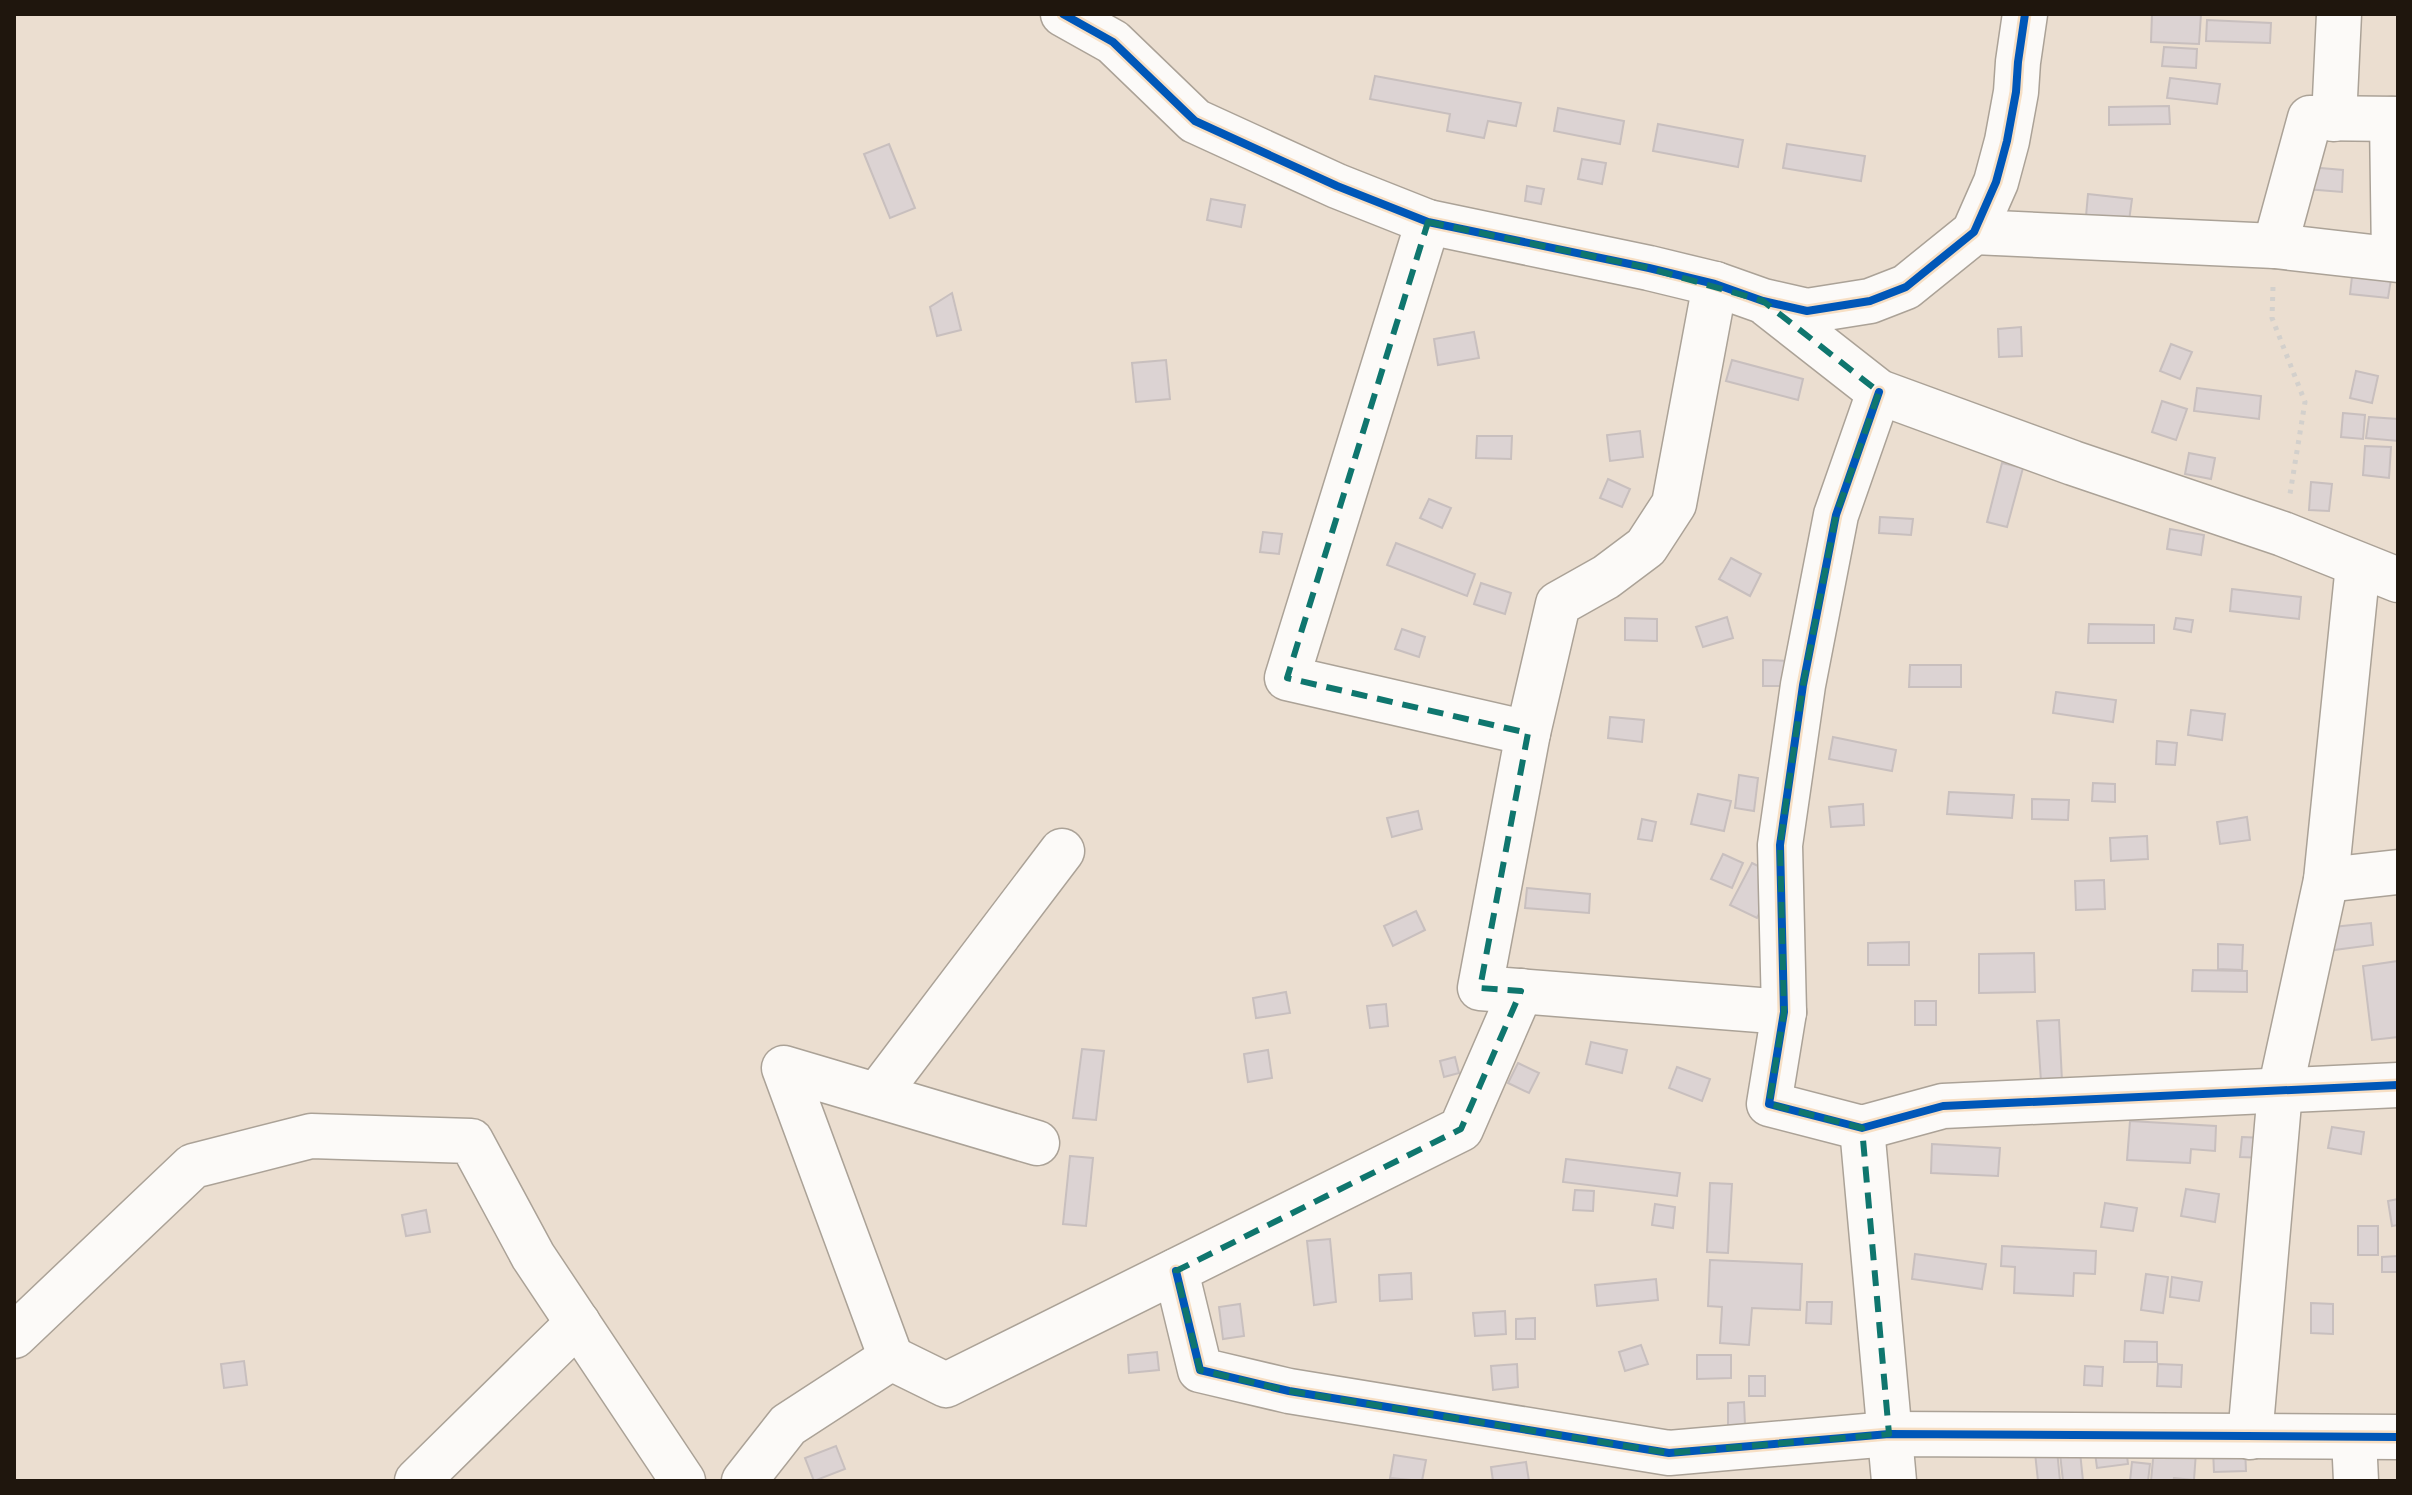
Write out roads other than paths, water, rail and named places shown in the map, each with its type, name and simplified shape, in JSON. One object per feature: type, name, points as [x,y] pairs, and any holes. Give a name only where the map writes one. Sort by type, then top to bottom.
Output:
[{"type":"street","points":[[1063,14],[1113,42],[1195,121],[1337,186],[1428,222],[1649,268],[1807,311],[1870,301],[1906,287],[1974,232],[1996,182],[2007,141],[2025,14]]},
{"type":"street","points":[[2334,119],[2339,14]]},
{"type":"street","points":[[1974,232],[2275,246],[2396,259],[2395,119],[2310,118],[2275,246]]},
{"type":"street","points":[[1428,222],[1287,678],[1528,733]]},
{"type":"street","points":[[1715,284],[1674,504],[1646,547],[1606,577],[1558,604],[1528,733],[1480,988],[1784,1012]]},
{"type":"street","points":[[1763,301],[1879,392],[2073,463],[2283,534],[2398,580]]},
{"type":"street","points":[[1879,392],[1836,515],[1803,685],[1780,845],[1784,1012],[1769,1104],[1862,1128],[1943,1106],[2398,1085]]},
{"type":"street","points":[[2250,1437],[2280,1091],[2326,880],[2358,565]]},
{"type":"street","points":[[877,1095],[1062,851]]},
{"type":"street","points":[[2326,880],[2398,872]]},
{"type":"street","points":[[1037,1143],[784,1068],[891,1358],[946,1385],[1461,1129],[1521,991]]},
{"type":"street","points":[[1862,1128],[1894,1481]]},
{"type":"street","points":[[14,1336],[193,1166],[311,1136],[471,1141],[533,1256],[683,1481]]},
{"type":"street","points":[[1176,1271],[1200,1370],[1289,1391],[1669,1453],[1889,1434],[2398,1437]]},
{"type":"street","points":[[417,1481],[578,1323]]},
{"type":"street","points":[[744,1481],[788,1425],[891,1358]]},
{"type":"street","points":[[2354,1438],[2356,1481]]}]
